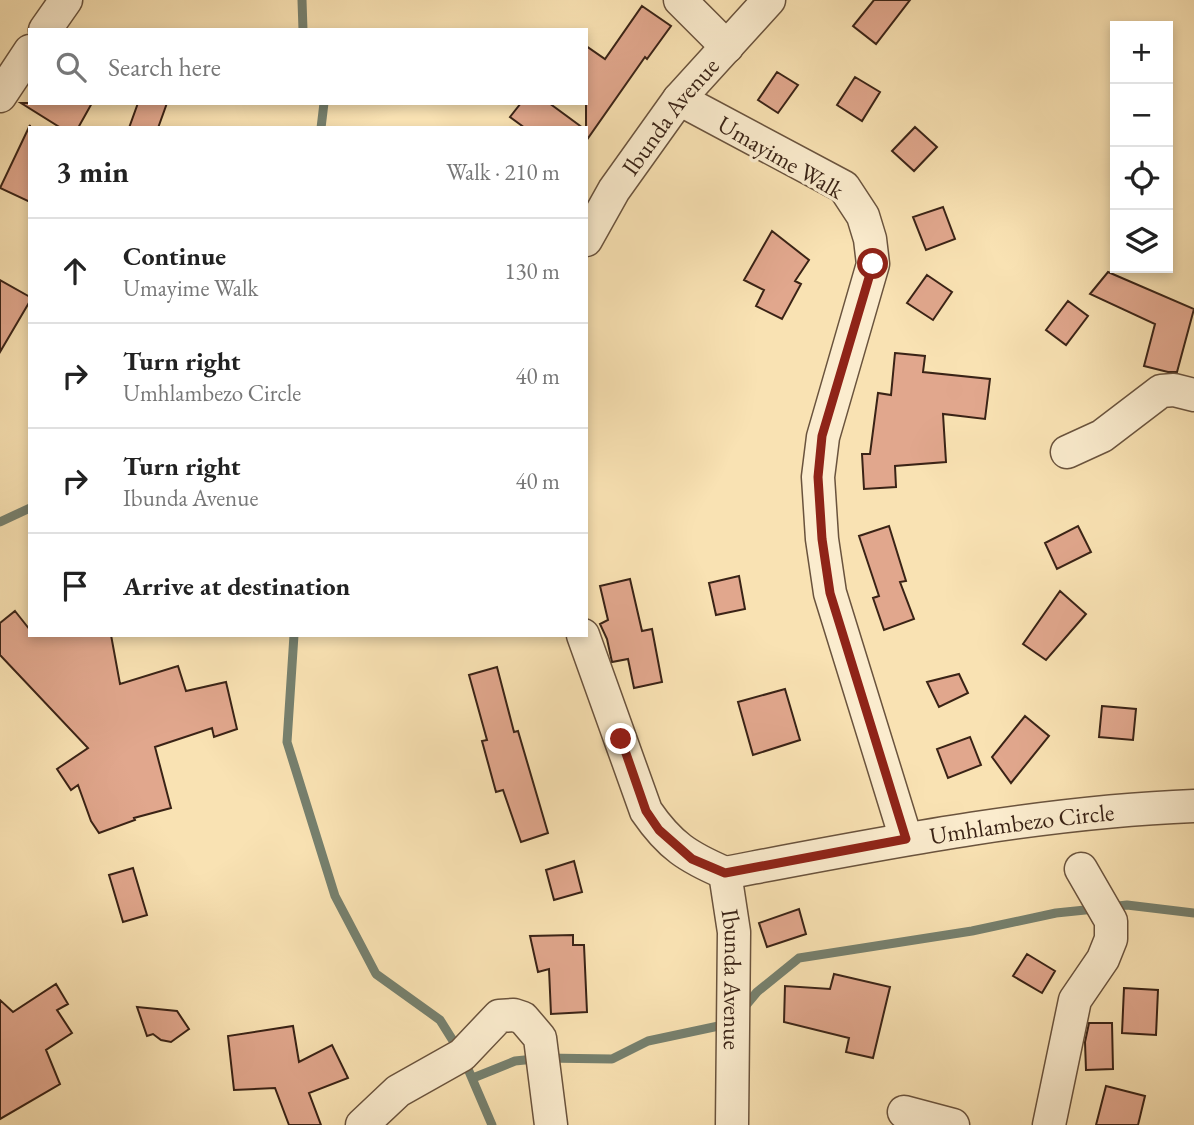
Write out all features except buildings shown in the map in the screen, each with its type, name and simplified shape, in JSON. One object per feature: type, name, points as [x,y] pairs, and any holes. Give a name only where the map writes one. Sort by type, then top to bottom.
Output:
[{"type":"street","points":[[46,28],[66,0]]},
{"type":"street","points":[[680,0],[727,47]]},
{"type":"street","name":"Ibunda Avenue","points":[[588,236],[614,190],[679,99],[769,0]]},
{"type":"street","points":[[0,96],[28,54]]},
{"type":"street","name":"Umayime Walk","points":[[679,99],[844,187],[863,216],[870,239],[873,264],[822,436],[818,477],[821,527],[830,593],[906,839]]},
{"type":"street","points":[[1067,452],[1102,436],[1161,391],[1174,390],[1194,395]]},
{"type":"street","name":"Ibunda Avenue","points":[[584,637],[646,811],[659,830],[692,859],[725,873],[734,932],[732,1125]]},
{"type":"street","name":"Umhlambezo Circle","points":[[725,873],[906,839],[1135,808],[1194,806]]},
{"type":"street","points":[[1049,1125],[1075,1000],[1104,958],[1111,939],[1111,921],[1081,869]]},
{"type":"street","points":[[362,1125],[398,1091],[462,1055],[499,1016],[514,1015],[523,1018],[540,1038],[551,1125]]},
{"type":"street","points":[[904,1111],[953,1125]]},
{"type":"waterway","points":[[302,0],[303,28]]},
{"type":"waterway","points":[[321,126],[324,105]]},
{"type":"waterway","points":[[0,522],[28,509]]},
{"type":"waterway","points":[[294,637],[287,742],[335,896],[376,974],[440,1020],[462,1055],[492,1125]]},
{"type":"waterway","points":[[1109,907],[1127,905],[1194,913]]},
{"type":"waterway","points":[[742,1010],[757,992],[799,958],[972,931],[1056,913],[1095,909]]},
{"type":"waterway","points":[[473,1078],[515,1061],[544,1058],[612,1059],[648,1041],[728,1024]]},
{"type":"route","points":[[621,739],[646,811],[659,830],[692,859],[725,873],[906,839],[877,738],[830,593],[822,539],[818,477],[822,436],[873,264]]}]
